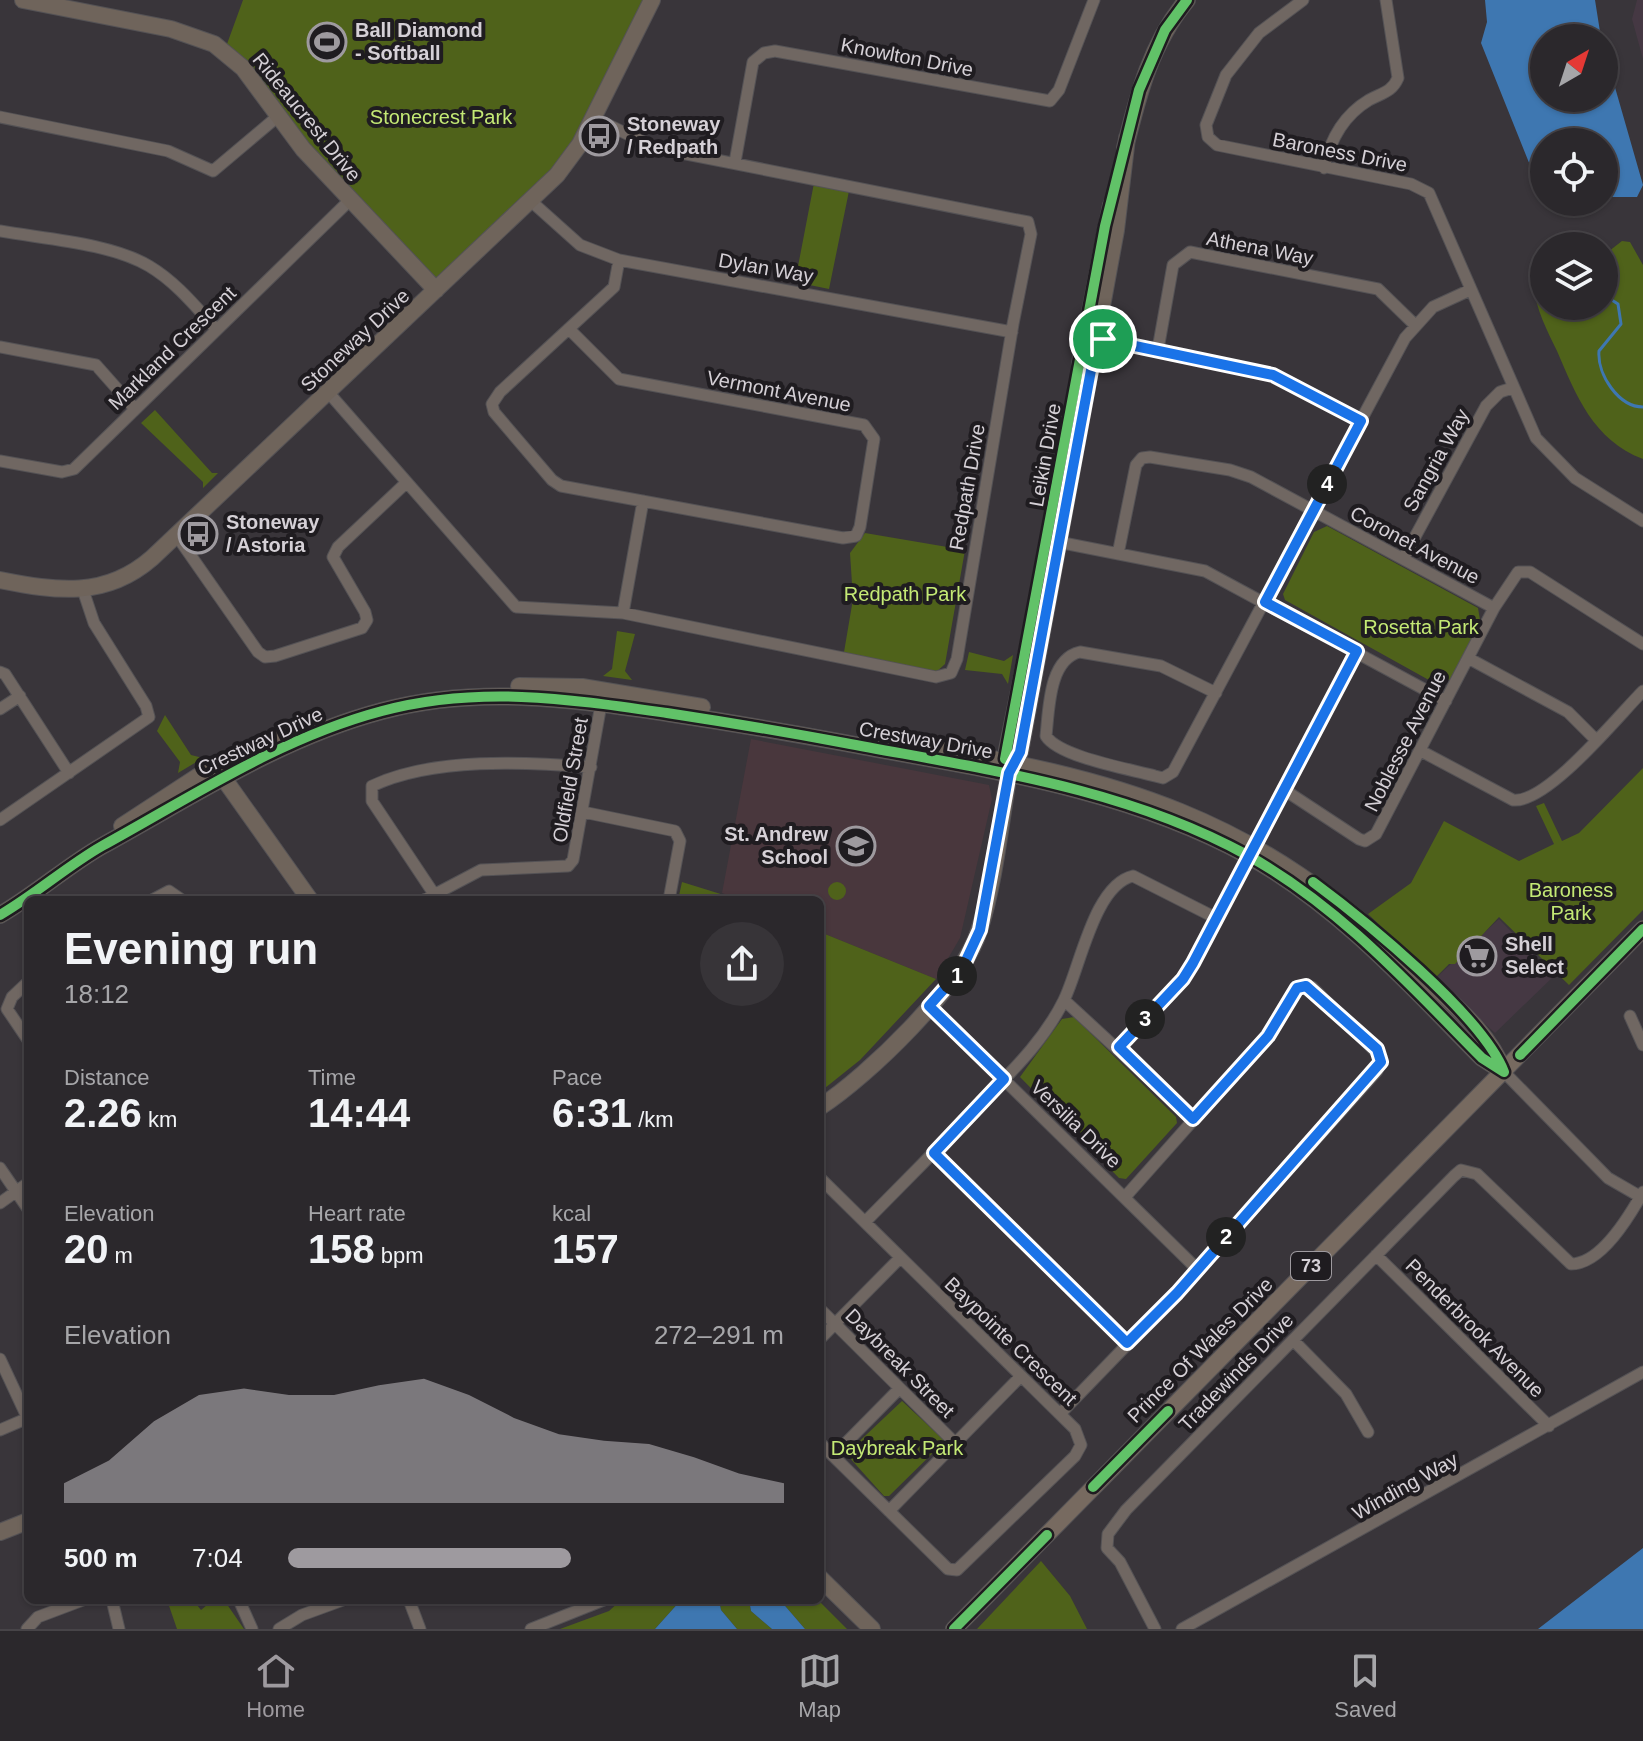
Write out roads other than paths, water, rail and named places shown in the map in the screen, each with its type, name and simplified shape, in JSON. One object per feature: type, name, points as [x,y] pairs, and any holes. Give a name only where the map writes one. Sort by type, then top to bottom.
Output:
[{"type":"main road","name":"Prince Of Wales Drive","points":[[954,1629],[1643,929]]},
{"type":"street","name":"Rideaucrest Drive","points":[[23,0],[171,29],[205,40],[243,68],[277,117],[350,200],[436,290]]},
{"type":"street","name":"Stoneway Drive","points":[[0,580],[56,590],[83,590],[134,572],[177,536],[532,202],[569,161],[594,118],[652,0]]},
{"type":"street","name":"Knowlton Drive","points":[[735,162],[752,68],[756,58],[764,53],[775,51],[1050,101],[1059,90],[1078,33],[1094,0]]},
{"type":"street","name":"Leikin Drive","points":[[824,1104],[852,1084],[929,1006],[962,969],[980,930],[1091,336],[1105,226],[1150,60],[1165,30],[1187,0]]},
{"type":"street","name":"Baroness Drive","points":[[1303,0],[1247,45],[1218,91],[1206,125],[1208,137],[1217,145],[1411,184],[1429,193],[1527,424],[1554,460],[1575,478],[1643,521]]},
{"type":"street","points":[[1324,168],[1332,140],[1348,118],[1370,100],[1393,88],[1398,78],[1386,0]]},
{"type":"street","points":[[0,117],[168,151],[213,171],[277,117]]},
{"type":"street","name":"Redpath Drive","points":[[328,392],[516,607],[623,613],[936,677],[951,673],[957,659],[1031,234],[1028,222],[1021,217],[656,148],[594,118]]},
{"type":"street","name":"Markland Crescent","points":[[0,461],[62,472],[74,469],[350,200]]},
{"type":"street","name":"Dylan Way","points":[[532,202],[580,245],[619,260],[1012,332]]},
{"type":"street","points":[[0,231],[117,253],[149,266],[179,289],[216,329]]},
{"type":"street","name":"Athena Way","points":[[1158,349],[1173,265],[1190,252],[1378,289],[1415,325]]},
{"type":"street","points":[[619,260],[614,287],[500,392],[492,404],[494,412],[552,480],[561,486],[643,501],[623,613]]},
{"type":"street","points":[[1216,693],[1161,666],[1080,652],[1067,655],[1059,664],[1046,736],[1057,747],[1163,778],[1173,772],[1216,693],[1265,602],[1361,421],[1415,325],[1433,307],[1470,290]]},
{"type":"street","name":"Vermont Avenue","points":[[569,329],[619,379],[864,425],[871,430],[874,439],[856,536],[843,538],[643,501]]},
{"type":"street","points":[[1091,336],[1273,375],[1361,421]]},
{"type":"street","points":[[0,347],[96,365],[135,409]]},
{"type":"street","name":"Sangria Way","points":[[1403,559],[1486,406],[1492,398],[1512,388]]},
{"type":"street","name":"Coronet Avenue","points":[[1118,554],[1136,465],[1142,458],[1230,470],[1494,608]]},
{"type":"street","points":[[177,536],[258,652],[265,657],[275,656],[362,628],[367,620],[365,612],[333,557],[338,547],[406,483]]},
{"type":"street","points":[[1053,540],[1205,571],[1446,701]]},
{"type":"street","name":"Noblesse Avenue","points":[[1283,789],[1365,841],[1376,834],[1494,608],[1518,572],[1526,570],[1643,644]]},
{"type":"street","points":[[0,820],[149,717],[146,706],[94,623],[83,590]]},
{"type":"street","points":[[1119,1047],[1183,979],[1357,651]]},
{"type":"street","points":[[1468,658],[1568,712],[1595,739]]},
{"type":"street","points":[[0,672],[20,696],[69,773]]},
{"type":"street","points":[[1421,751],[1517,801],[1549,786],[1643,691]]},
{"type":"street","name":"Crestway Drive","points":[[31,896],[219,772],[343,722],[400,706],[494,694],[603,696],[1011,765],[1250,850],[1300,872],[1372,928],[1471,1023],[1497,1053],[1504,1072]]},
{"type":"street","points":[[0,709],[20,696]]},
{"type":"street","name":"Oldfield Street","points":[[436,896],[481,870],[568,866],[573,860],[583,812],[603,696]]},
{"type":"street","points":[[431,896],[372,801],[372,786],[400,776],[456,767],[512,763],[591,767]]},
{"type":"street","points":[[219,772],[307,896]]},
{"type":"street","points":[[583,812],[675,831],[680,841],[670,896]]},
{"type":"street","points":[[865,1222],[934,1153],[1047,1030],[1064,1000],[1090,925],[1123,879],[1133,876],[1214,917]]},
{"type":"street","name":"Crestway Drive","points":[[5,914],[24,901]]},
{"type":"street","points":[[24,986],[12,997],[7,1009],[24,1034]]},
{"type":"street","points":[[1060,1414],[1377,1071],[1381,1057],[1312,987],[1301,986],[1268,1036],[1125,1197]]},
{"type":"street","points":[[1064,1000],[1119,1047],[1193,1119]]},
{"type":"street","name":"Versilia Drive","points":[[929,1006],[1197,1269]]},
{"type":"street","points":[[1630,1016],[1643,1045]]},
{"type":"street","points":[[1504,1072],[1608,1178],[1642,1195]]},
{"type":"street","points":[[934,1153],[1127,1343]]},
{"type":"street","points":[[0,1168],[24,1203]]},
{"type":"street","name":"Tradewinds Drive","points":[[1155,1629],[1120,1562],[1107,1548],[1108,1534],[1126,1510],[1461,1170],[1477,1174],[1571,1264],[1582,1264],[1596,1253],[1642,1195]]},
{"type":"street","name":"Baypointe Crescent","points":[[824,1182],[1080,1437],[1075,1456],[957,1570],[948,1569],[824,1447]]},
{"type":"street","points":[[0,1203],[24,1186]]},
{"type":"street","name":"Penderbrook Avenue","points":[[1376,1255],[1549,1426]]},
{"type":"street","points":[[824,1335],[900,1258]]},
{"type":"street","name":"Daybreak Street","points":[[824,1313],[954,1442]]},
{"type":"street","points":[[1293,1340],[1346,1394],[1368,1432]]},
{"type":"street","points":[[0,1359],[24,1410]]},
{"type":"street","name":"Winding Way","points":[[1182,1629],[1643,1372]]},
{"type":"street","points":[[889,1511],[1021,1376]]},
{"type":"street","points":[[833,1456],[899,1389]]},
{"type":"street","points":[[0,1430],[24,1420]]},
{"type":"street","points":[[0,1532],[24,1523]]},
{"type":"street","points":[[824,1582],[872,1629]]},
{"type":"street","points":[[27,1629],[38,1617],[72,1604]]},
{"type":"street","points":[[113,1604],[119,1629]]},
{"type":"street","points":[[241,1604],[252,1629]]},
{"type":"street","points":[[279,1629],[302,1615],[332,1604]]},
{"type":"street","points":[[411,1604],[420,1629]]},
{"type":"street","points":[[531,1629],[594,1604]]},
{"type":"water","points":[[1485,0],[1595,0],[1599,24],[1530,24],[1530,112],[1618,112],[1618,98],[1643,185],[1637,197],[1618,197],[1618,128],[1530,128],[1530,165],[1481,43],[1487,22]]},
{"type":"water","points":[[1643,1548],[1643,1629],[1538,1629]]},
{"type":"water","points":[[677,1604],[720,1604],[721,1610],[737,1629],[655,1629]]},
{"type":"water","points":[[750,1604],[783,1604],[805,1629],[772,1629],[751,1611]]},
{"type":"waterway","points":[[1618,304],[1621,324],[1599,351],[1599,360],[1606,379],[1618,396],[1634,406],[1643,407]]},
{"type":"place","name":"Ball Diamond - Softball","points":[[327,42]]},
{"type":"place","name":"Stoneway / Redpath","points":[[599,136]]},
{"type":"place","name":"Stoneway / Astoria","points":[[198,534]]},
{"type":"place","name":"St. Andrew School","points":[[856,846]]},
{"type":"place","name":"Shell Select","points":[[1477,956]]},
{"type":"park label","name":"Stonecrest Park","points":[[441,117]]},
{"type":"park label","name":"Redpath Park","points":[[905,594]]},
{"type":"park label","name":"Rosetta Park","points":[[1421,627]]},
{"type":"park label","name":"Baroness Park","points":[[1571,902]]},
{"type":"park label","name":"Daybreak Park","points":[[897,1448]]}]
